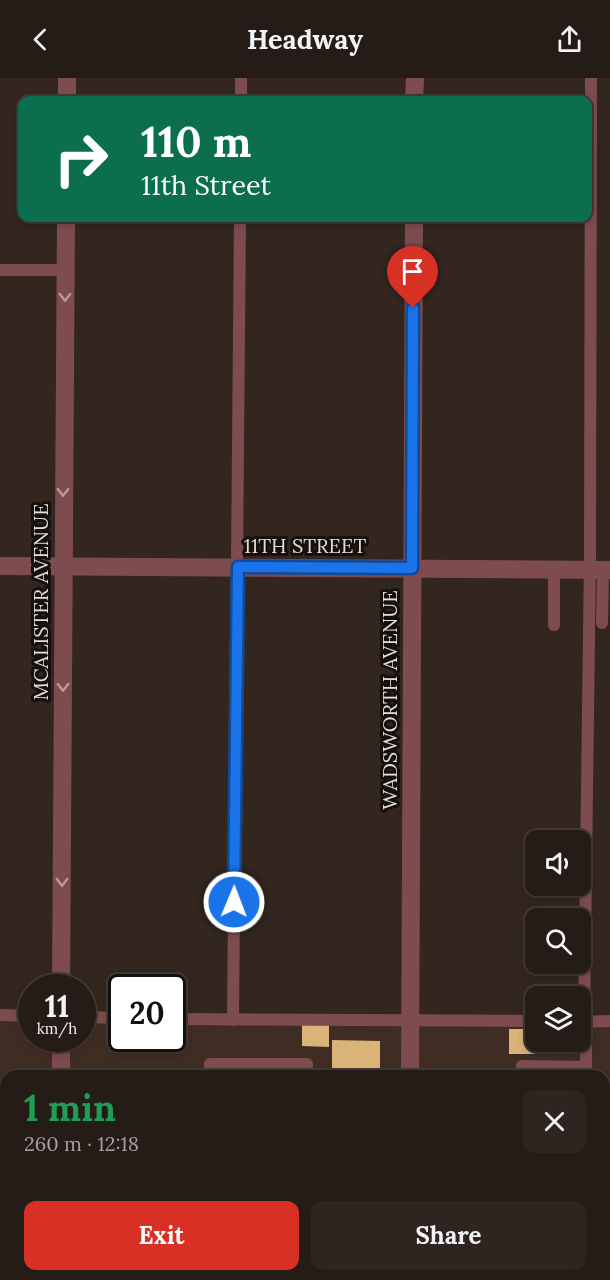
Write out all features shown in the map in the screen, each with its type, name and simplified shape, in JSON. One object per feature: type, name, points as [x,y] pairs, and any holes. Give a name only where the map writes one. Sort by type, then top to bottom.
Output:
[{"type":"street","points":[[67,78],[67,96]]},
{"type":"street","points":[[414,96],[415,78]]},
{"type":"street","name":"MCALISTER AVENUE","points":[[61,974],[66,222]]},
{"type":"street","name":"WADSWORTH AVENUE","points":[[410,1070],[414,222]]},
{"type":"street","name":"11TH STREET","points":[[0,566],[601,570]]},
{"type":"street","points":[[61,1052],[61,1070]]},
{"type":"lane","points":[[241,78],[241,96]]},
{"type":"lane","points":[[591,78],[591,96]]},
{"type":"lane","points":[[592,127],[602,623]]},
{"type":"lane","points":[[233,1020],[240,222]]},
{"type":"lane","points":[[0,270],[65,270]]},
{"type":"lane","points":[[554,570],[554,625]]},
{"type":"lane","points":[[584,986],[601,570]]},
{"type":"lane","points":[[0,1016],[18,1016]]},
{"type":"lane","points":[[186,1019],[525,1021]]},
{"type":"lane","points":[[591,1022],[610,1021]]},
{"type":"lane","points":[[586,1052],[586,1070]]},
{"type":"lane","points":[[210,1070],[210,1064],[307,1064],[307,1070]]},
{"type":"lane","points":[[522,1070],[522,1066],[573,1070]]},
{"type":"shaded area","points":[[0,1016],[18,1016],[18,1052],[96,1052],[96,1016],[108,1017],[108,1052],[186,1052],[186,1017],[525,1017],[525,1052],[591,1052],[591,1018],[610,1018],[610,1070],[0,1070]]},
{"type":"building","points":[[302,1025],[329,1025],[329,1047],[302,1046]]},
{"type":"building","points":[[509,1029],[525,1029],[525,1052],[538,1052],[538,1054],[509,1054]]},
{"type":"building","points":[[332,1040],[380,1041],[380,1070],[332,1070]]},
{"type":"route","points":[[234,902],[238,567],[412,568],[413,308]]}]
